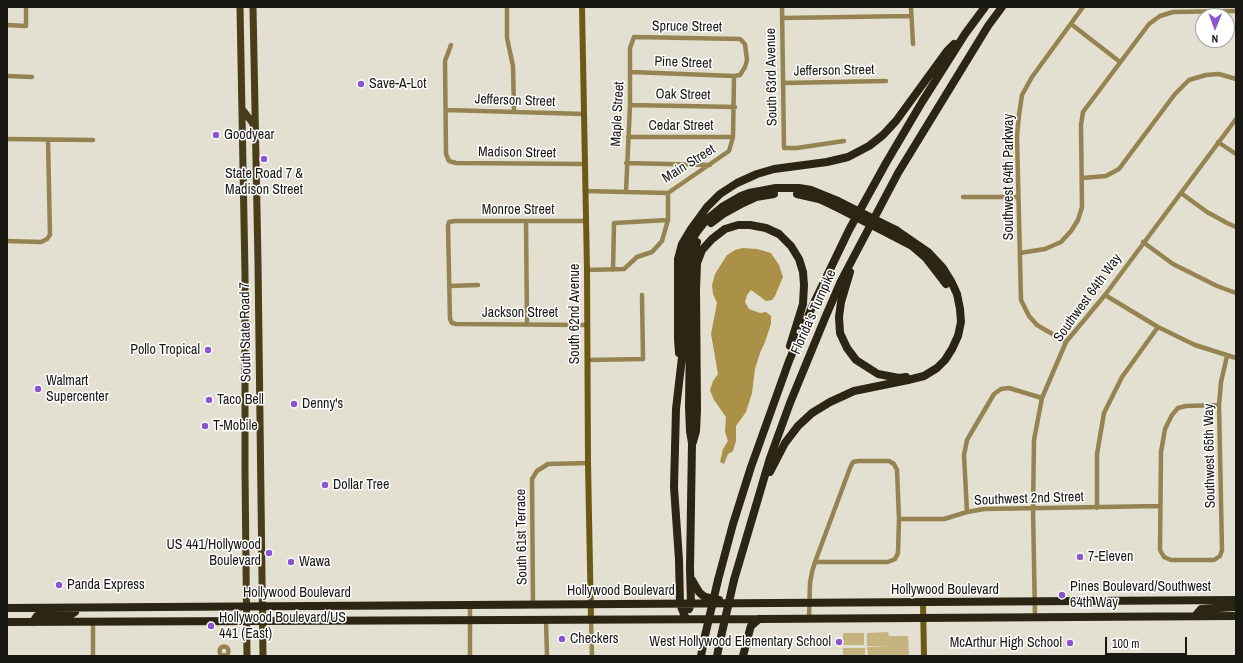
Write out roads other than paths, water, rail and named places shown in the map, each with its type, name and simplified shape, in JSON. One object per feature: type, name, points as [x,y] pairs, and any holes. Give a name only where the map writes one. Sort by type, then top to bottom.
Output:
[{"type":"highway","name":"Florida's Turnpike","points":[[701,656],[718,580],[742,495],[773,404],[812,306],[849,230],[922,102],[964,34],[985,7]]},
{"type":"highway","name":"Florida's Turnpike","points":[[717,656],[734,580],[775,444],[805,364],[825,318],[857,250],[898,172],[980,39],[1002,7]]},
{"type":"highway","points":[[680,365],[678,340],[678,259],[682,244],[707,207],[720,194],[732,186],[757,174],[774,169],[827,162],[848,157],[869,146],[883,135],[896,121],[947,51],[964,34]]},
{"type":"highway","points":[[686,619],[680,604],[679,560],[674,487],[676,409],[684,340],[684,262],[696,233],[706,220],[722,207],[741,196],[767,189],[787,188],[811,190],[928,252],[943,268],[951,281],[957,294],[961,322],[958,336],[945,360],[937,368],[924,376],[854,392],[830,402],[812,413],[798,426],[786,443],[761,488]]},
{"type":"highway","points":[[686,619],[691,604],[692,443],[689,406],[691,264],[694,250],[699,238],[708,225],[723,214],[743,203],[761,196],[779,193],[804,194],[836,204]]},
{"type":"highway","points":[[692,443],[696,431],[697,410],[697,263],[702,250],[712,239],[724,229],[738,225],[766,228],[779,234],[791,246],[799,258],[803,272],[803,304],[795,332],[783,364],[773,404]]},
{"type":"highway","points":[[857,250],[841,302],[839,317],[840,333],[847,348],[856,360],[878,374],[899,378],[921,373],[932,367],[947,352],[955,332],[957,318],[955,305],[944,279],[926,258],[893,233]]},
{"type":"highway","points":[[690,577],[698,592],[705,597],[736,604]]},
{"type":"highway","name":"Hollywood Boulevard","points":[[7,608],[1236,600]]},
{"type":"highway","points":[[1195,616],[1201,609],[1236,607]]},
{"type":"highway","points":[[33,622],[37,616],[72,614],[80,608]]},
{"type":"highway","points":[[92,622],[97,614],[106,608]]},
{"type":"highway","name":"Hollywood Boulevard","points":[[7,622],[1236,616]]},
{"type":"highway","points":[[743,656],[750,629],[759,619]]},
{"type":"main road","name":"South State Road 7","points":[[240,7],[245,274],[247,656]]},
{"type":"main road","name":"South State Road 7","points":[[253,7],[263,656]]},
{"type":"main road","points":[[242,105],[255,118]]},
{"type":"main road","points":[[242,105],[256,131]]},
{"type":"street","points":[[7,25],[26,26],[26,7]]},
{"type":"street","points":[[507,7],[507,38],[513,66],[514,111]]},
{"type":"street","name":"South 62nd Avenue","points":[[582,7],[591,620]]},
{"type":"street","name":"South 63rd Avenue","points":[[782,7],[784,148],[797,148],[844,141]]},
{"type":"street","points":[[911,7],[910,16],[913,44]]},
{"type":"street","name":"Southwest 64th Parkway","points":[[1066,342],[1037,325],[1029,316],[1021,300],[1017,136],[1018,115],[1022,95],[1032,77],[1083,7]]},
{"type":"street","points":[[1020,253],[1045,249],[1061,242],[1078,220],[1082,207],[1081,125],[1083,112],[1149,24],[1160,16],[1173,12],[1236,11]]},
{"type":"street","points":[[782,18],[910,16]]},
{"type":"street","points":[[1071,24],[1120,62]]},
{"type":"street","name":"Spruce Street","points":[[634,37],[740,39],[745,44],[747,60],[743,72],[740,75],[734,76]]},
{"type":"street","name":"Maple Street","points":[[626,192],[626,163],[631,72],[630,48],[634,37]]},
{"type":"street","points":[[446,110],[445,61],[451,45]]},
{"type":"street","name":"Pine Street","points":[[631,72],[734,76]]},
{"type":"street","points":[[1082,178],[1106,176],[1119,169],[1176,94],[1189,80],[1212,74],[1219,74],[1236,79]]},
{"type":"street","points":[[7,76],[32,77]]},
{"type":"street","name":"Main Street","points":[[585,191],[668,193],[730,151],[733,137],[734,76]]},
{"type":"street","name":"Jefferson Street","points":[[784,83],[886,81]]},
{"type":"street","name":"Oak Street","points":[[630,105],[734,107]]},
{"type":"street","name":"Jefferson Street","points":[[446,110],[584,114]]},
{"type":"street","name":"Madison Street","points":[[446,110],[446,154],[449,161],[456,163],[585,164]]},
{"type":"street","name":"Southwest 64th Way","points":[[1035,617],[1033,509],[1034,440],[1042,398],[1066,342],[1105,295],[1236,118]]},
{"type":"street","name":"Cedar Street","points":[[628,136],[733,137]]},
{"type":"street","points":[[7,139],[93,140]]},
{"type":"street","points":[[7,241],[42,242],[50,235],[48,140]]},
{"type":"street","points":[[1218,142],[1236,154]]},
{"type":"street","points":[[626,163],[710,165]]},
{"type":"street","points":[[587,270],[624,269],[637,257],[652,252],[662,241],[668,220],[668,193]]},
{"type":"street","points":[[1181,193],[1207,212],[1236,227]]},
{"type":"street","points":[[963,197],[1018,197]]},
{"type":"street","points":[[613,270],[614,223],[668,220]]},
{"type":"street","points":[[526,221],[527,324]]},
{"type":"street","name":"Monroe Street","points":[[450,286],[449,222],[586,221]]},
{"type":"street","points":[[1143,242],[1173,264],[1217,286],[1236,293]]},
{"type":"street","points":[[450,286],[478,285]]},
{"type":"street","name":"Jackson Street","points":[[450,286],[450,319],[452,323],[587,325]]},
{"type":"street","points":[[588,360],[643,359],[642,295]]},
{"type":"street","points":[[1105,295],[1158,327],[1195,345],[1236,358]]},
{"type":"street","points":[[1098,508],[1097,454],[1104,414],[1122,377],[1158,327]]},
{"type":"street","name":"Southwest 65th Way","points":[[1160,506],[1160,550],[1164,557],[1171,560],[1214,560],[1220,556],[1222,550],[1219,405],[1221,382],[1227,356]]},
{"type":"street","points":[[967,512],[964,455],[967,440],[994,394],[1001,389],[1009,388],[1042,398]]},
{"type":"street","points":[[1160,506],[1161,452],[1165,429],[1172,415],[1178,408],[1186,406],[1219,405]]},
{"type":"street","points":[[809,619],[810,583],[815,562],[853,462],[858,460],[889,461],[894,464],[897,470],[899,519],[898,552],[895,559],[888,562],[815,562]]},
{"type":"street","name":"South 61st Terrace","points":[[533,605],[532,479],[537,471],[548,464],[588,463]]},
{"type":"street","name":"Southwest 2nd Street","points":[[899,519],[944,518],[984,509],[1160,506]]},
{"type":"street","points":[[923,603],[924,656]]},
{"type":"street","points":[[470,605],[470,656]]},
{"type":"street","points":[[546,620],[547,656]]},
{"type":"street","points":[[591,620],[592,656]]},
{"type":"street","points":[[92,622],[93,656]]},
{"type":"street","points":[[215,656],[222,646],[227,647],[228,652],[223,656],[219,651]]},
{"type":"place","name":"Save-A-Lot","points":[[361,84]]},
{"type":"place","name":"Goodyear","points":[[216,135]]},
{"type":"place","name":"State Road 7 & Madison Street","points":[[264,159]]},
{"type":"place","name":"Pollo Tropical","points":[[208,350]]},
{"type":"place","name":"Walmart Supercenter","points":[[38,389]]},
{"type":"place","name":"Taco Bell","points":[[209,400]]},
{"type":"place","name":"Denny's","points":[[294,404]]},
{"type":"place","name":"T-Mobile","points":[[205,426]]},
{"type":"place","name":"Dollar Tree","points":[[325,485]]},
{"type":"place","name":"US 441/Hollywood Boulevard","points":[[269,553]]},
{"type":"place","name":"7-Eleven","points":[[1080,557]]},
{"type":"place","name":"Wawa","points":[[291,562]]},
{"type":"place","name":"Panda Express","points":[[59,585]]},
{"type":"place","name":"Pines Boulevard/Southwest 64th Way","points":[[1062,595]]},
{"type":"place","name":"Hollywood Boulevard/US 441 (East)","points":[[211,626]]},
{"type":"place","name":"Checkers","points":[[562,639]]},
{"type":"place","name":"West Hollywood Elementary School","points":[[839,642]]},
{"type":"place","name":"McArthur High School","points":[[1070,643]]}]
